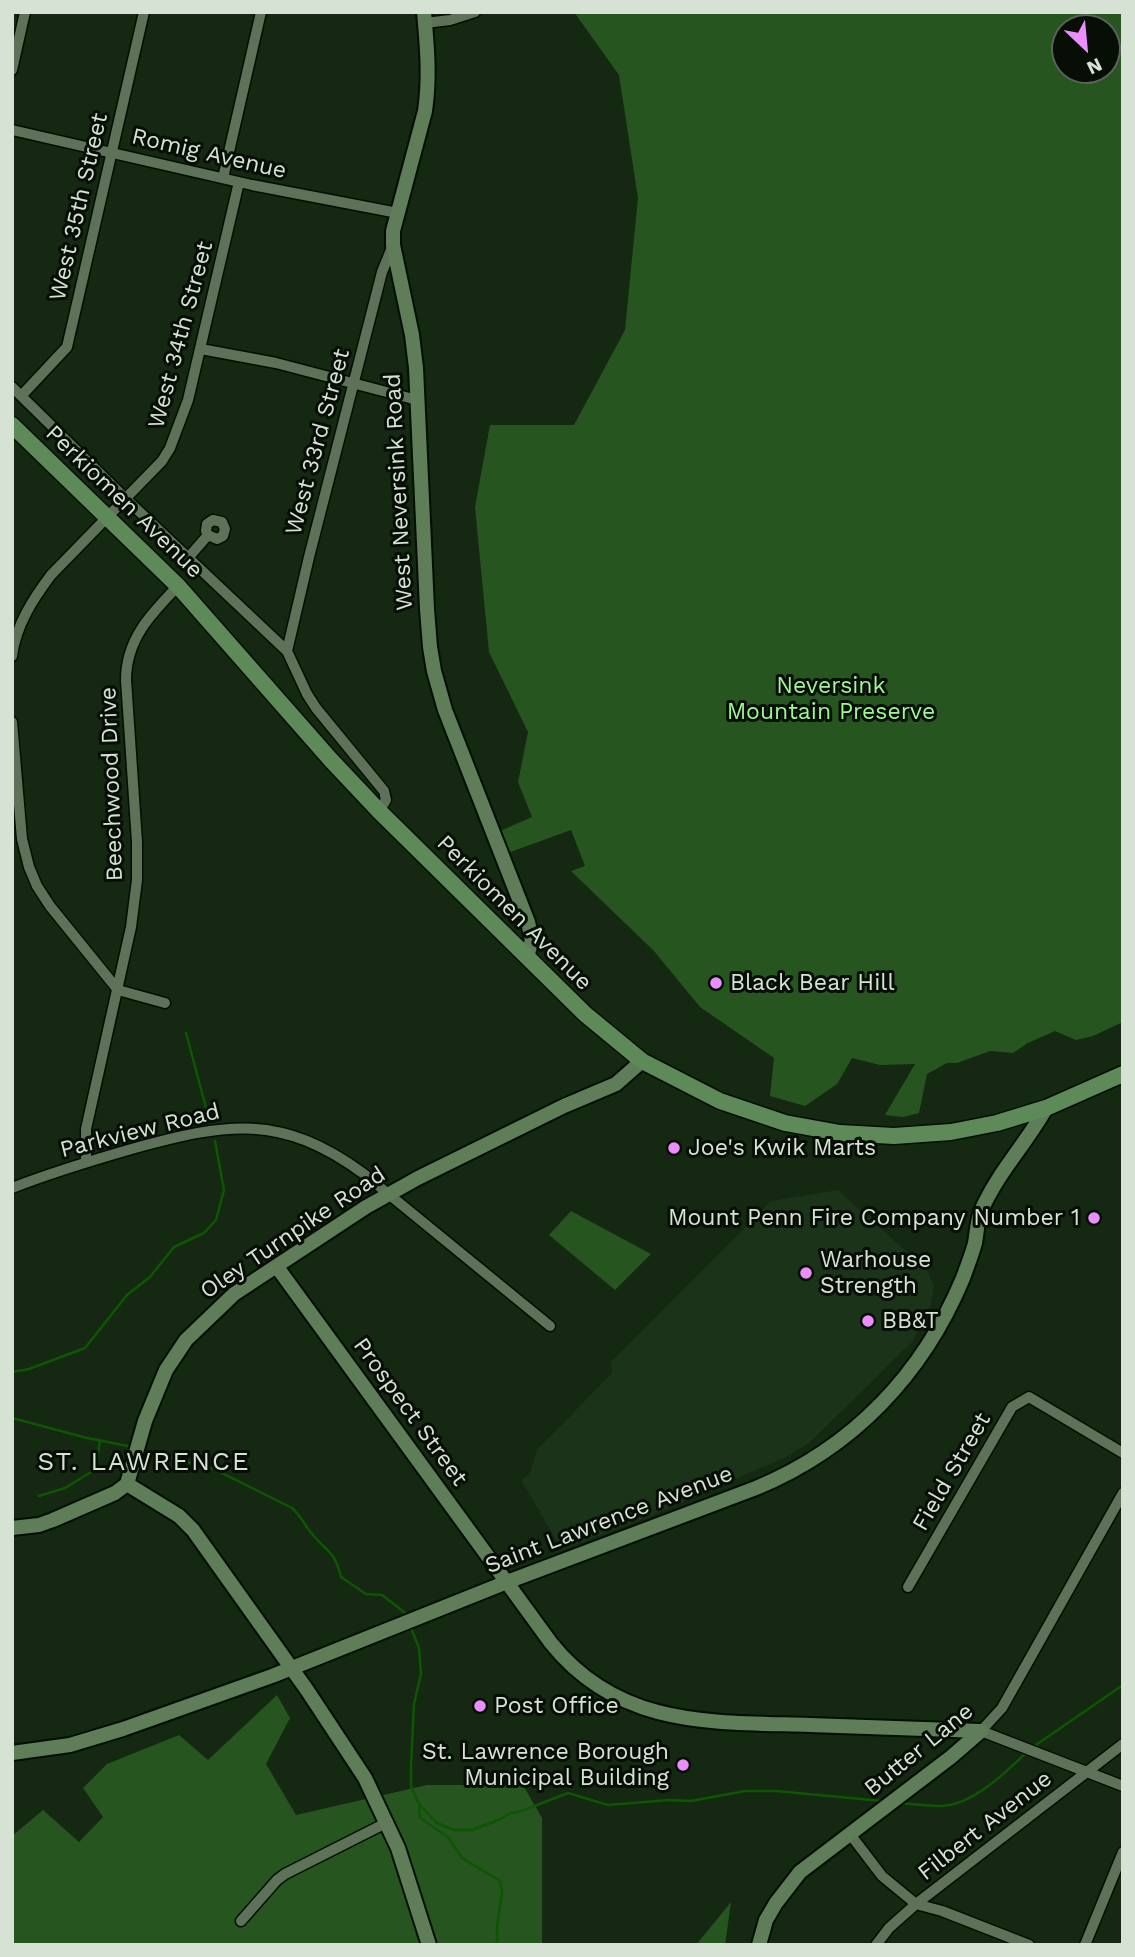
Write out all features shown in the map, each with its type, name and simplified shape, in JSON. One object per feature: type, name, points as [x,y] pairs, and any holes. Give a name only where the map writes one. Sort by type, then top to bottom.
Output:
[{"type":"main road","name":"Perkiomen Avenue","points":[[12,425],[178,586],[379,811],[585,1014],[642,1061],[739,1109],[785,1123],[840,1133],[894,1136],[951,1132],[997,1123],[1045,1108],[1123,1074]]},
{"type":"street","points":[[12,70],[25,12]]},
{"type":"street","name":"West 35th Street","points":[[22,395],[66,347],[144,12]]},
{"type":"street","points":[[223,178],[261,12]]},
{"type":"street","points":[[425,18],[450,20],[475,12]]},
{"type":"street","name":"West Neversink Road","points":[[425,18],[429,73],[425,111],[397,213],[393,245],[412,335],[430,647],[445,710],[528,922],[532,940],[527,957]]},
{"type":"street","name":"Romig Avenue","points":[[12,130],[239,182],[397,213]]},
{"type":"street","name":"West 34th Street","points":[[12,656],[19,627],[40,589],[162,461],[170,448],[188,400],[239,182]]},
{"type":"street","name":"West 33rd Street","points":[[287,651],[382,272],[393,245]]},
{"type":"street","points":[[201,349],[276,363],[417,400]]},
{"type":"street","points":[[12,387],[125,499],[287,651],[316,708],[384,791],[386,800],[379,811]]},
{"type":"street","points":[[188,558],[208,536]]},
{"type":"street","name":"Beechwood Drive","points":[[86,1162],[86,1129],[131,927],[136,880],[137,842],[126,680],[128,659],[131,645],[146,620],[178,586]]},
{"type":"street","points":[[12,722],[20,826],[29,867],[50,906],[118,990],[165,1003]]},
{"type":"street","name":"Oley Turnpike Road","points":[[127,1484],[159,1384],[186,1340],[228,1300],[357,1212],[564,1106],[616,1084],[642,1061]]},
{"type":"street","name":"Saint Lawrence Avenue","points":[[12,1753],[54,1748],[105,1735],[291,1668],[769,1482],[821,1454],[856,1428],[909,1374],[938,1330],[964,1274],[975,1243],[979,1215],[1004,1168],[1045,1108]]},
{"type":"street","name":"Parkview Road","points":[[12,1188],[86,1162],[192,1133],[225,1128],[251,1128],[295,1136],[350,1163],[550,1326]]},
{"type":"street","name":"Prospect Street","points":[[277,1267],[551,1643],[572,1666],[614,1696],[656,1713],[705,1721],[981,1731]]},
{"type":"street","name":"Field Street","points":[[908,1587],[1012,1407],[1029,1397],[1123,1453]]},
{"type":"street","points":[[12,1528],[39,1525],[53,1520],[115,1493],[127,1484],[172,1511],[193,1530],[358,1766],[388,1822],[407,1872],[429,1945]]},
{"type":"street","name":"Butter Lane","points":[[759,1945],[766,1920],[790,1882],[800,1872],[951,1758],[1002,1708],[1123,1493]]},
{"type":"street","points":[[981,1731],[1123,1786]]},
{"type":"street","name":"Filbert Avenue","points":[[876,1945],[889,1928],[916,1904],[1123,1744]]},
{"type":"street","points":[[241,1921],[276,1880],[388,1822]]},
{"type":"street","points":[[850,1834],[882,1876],[916,1904],[942,1911],[1029,1945]]},
{"type":"street","points":[[1085,1945],[1123,1852]]},
{"type":"shaded area","points":[[838,1190],[927,1270],[934,1286],[931,1304],[913,1341],[809,1443],[786,1457],[653,1515],[562,1550],[521,1480],[529,1475],[537,1450],[612,1373],[611,1362],[771,1201]]},
{"type":"green space","name":"Neversink Mountain Preserve","points":[[574,12],[1123,12],[1123,1022],[1093,1036],[1076,1040],[1055,1031],[1013,1053],[990,1051],[957,1063],[947,1063],[927,1074],[919,1113],[903,1117],[885,1115],[915,1064],[880,1065],[852,1058],[837,1084],[805,1106],[770,1096],[774,1058],[700,1007],[654,951],[571,871],[585,866],[571,830],[505,854],[498,832],[532,817],[518,782],[528,732],[489,652],[475,507],[490,425],[574,425],[625,330],[638,198],[619,75]]},
{"type":"green space","points":[[571,1211],[651,1254],[615,1290],[549,1235]]},
{"type":"green space","points":[[277,1695],[290,1718],[266,1764],[296,1815],[427,1785],[523,1785],[542,1818],[542,1945],[12,1945],[12,1836],[43,1810],[79,1842],[103,1817],[83,1788],[107,1764],[179,1735],[208,1760]]},
{"type":"green space","points":[[731,1902],[725,1945],[696,1945]]},
{"type":"waterway","points":[[186,1033],[209,1119]]},
{"type":"waterway","points":[[12,1372],[29,1369],[85,1348],[127,1295],[150,1277],[174,1247],[204,1233],[216,1220],[224,1190],[215,1141]]},
{"type":"waterway","points":[[12,1418],[133,1447]]},
{"type":"waterway","points":[[39,1496],[65,1488],[96,1469],[100,1440]]},
{"type":"waterway","points":[[142,1450],[214,1469],[292,1508],[333,1557],[341,1577],[366,1594],[382,1595],[408,1618]]},
{"type":"waterway","points":[[411,1628],[419,1648],[421,1674],[414,1704],[411,1786],[419,1804],[420,1818],[448,1837],[462,1858],[500,1881],[502,1892],[497,1945]]},
{"type":"waterway","points":[[1033,1747],[1123,1685]]},
{"type":"waterway","points":[[899,1803],[942,1806],[966,1800],[989,1786],[1028,1751]]},
{"type":"waterway","points":[[419,1804],[437,1823],[454,1830],[472,1830],[510,1813],[568,1793],[608,1805],[691,1801],[745,1791],[776,1791],[882,1801]]},
{"type":"place","name":"Black Bear Hill","points":[[716,983]]},
{"type":"place","name":"Joe's Kwik Marts","points":[[674,1148]]},
{"type":"place","name":"Mount Penn Fire Company Number 1","points":[[1094,1218]]},
{"type":"place","name":"Warhouse Strength","points":[[806,1273]]},
{"type":"place","name":"BB&T","points":[[868,1321]]},
{"type":"place","name":"Post Office","points":[[480,1706]]},
{"type":"place","name":"St. Lawrence Borough Municipal Building","points":[[683,1765]]},
{"type":"district","name":"ST. LAWRENCE","points":[[144,1462]]}]
